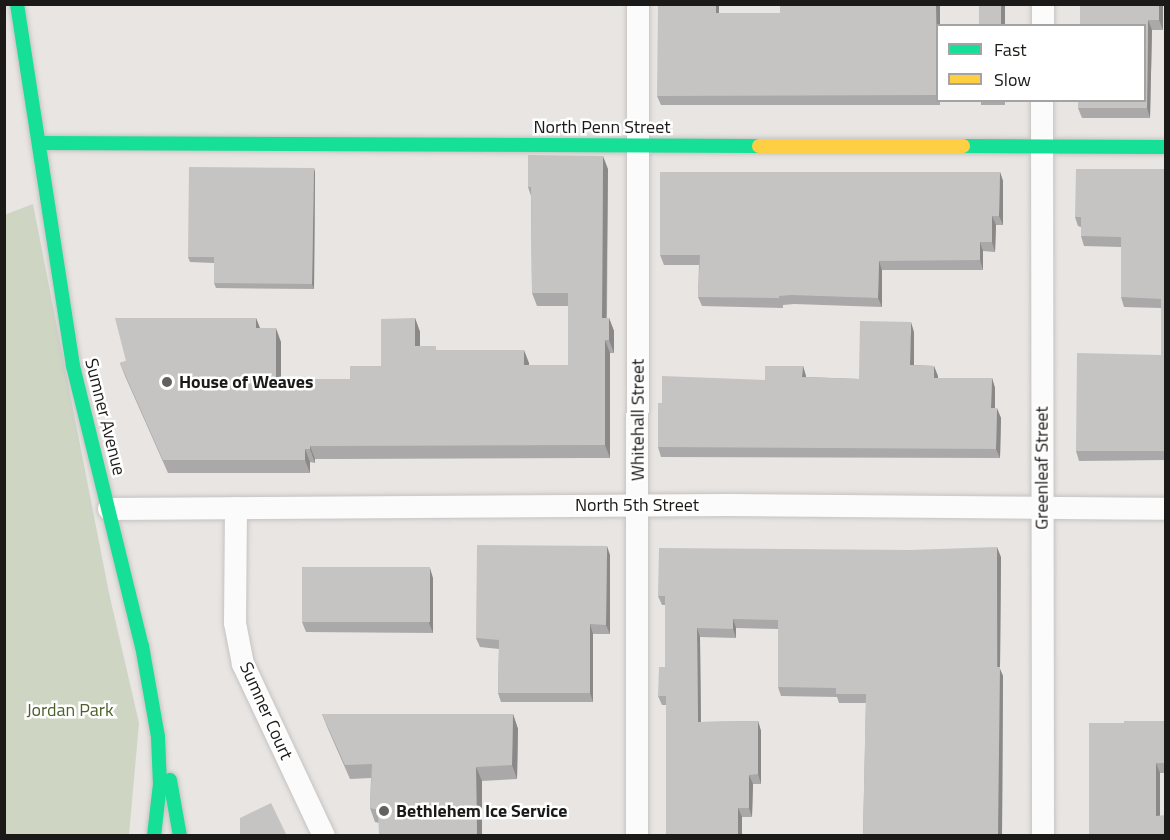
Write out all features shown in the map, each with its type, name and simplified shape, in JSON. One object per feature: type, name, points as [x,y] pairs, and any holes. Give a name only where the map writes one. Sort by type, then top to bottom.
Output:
[{"type":"street","name":"Sumner Avenue","points":[[17,4],[74,366],[142,646],[158,736],[160,784],[154,836]]},
{"type":"street","name":"Whitehall Street","points":[[637,836],[638,4]]},
{"type":"street","points":[[1043,4],[1043,24]]},
{"type":"street","name":"Greenleaf Street","points":[[1042,102],[1043,836]]},
{"type":"street","name":"North Penn Street","points":[[39,143],[1166,147]]},
{"type":"street","name":"North 5th Street","points":[[109,509],[638,505],[1166,509]]},
{"type":"street","name":"Sumner Court","points":[[236,508],[235,623],[243,664],[324,836]]},
{"type":"street","points":[[158,736],[172,789],[180,836]]},
{"type":"green space","name":"Jordan Park","points":[[33,204],[109,593],[139,723],[129,835],[5,836],[4,215]]},
{"type":"building","points":[[658,4],[716,4],[716,13],[780,13],[780,4],[936,4],[936,95],[657,96]]},
{"type":"building","points":[[979,4],[1001,4],[1001,24],[979,24]]},
{"type":"building","points":[[1080,4],[1159,4],[1159,20],[1148,20],[1147,108],[1078,108],[1078,102],[1146,102],[1146,24],[1080,24]]},
{"type":"building","points":[[528,155],[603,156],[602,318],[609,318],[609,340],[605,340],[605,445],[310,446],[310,449],[305,449],[305,460],[163,460],[120,363],[126,361],[115,318],[256,318],[256,328],[276,328],[276,379],[350,379],[350,366],[381,366],[381,319],[415,318],[415,346],[436,346],[436,350],[524,350],[524,365],[568,365],[568,293],[532,293],[531,187],[528,187]]},
{"type":"building","points":[[189,167],[314,168],[312,284],[214,283],[214,257],[188,257]]},
{"type":"building","points":[[1076,169],[1166,169],[1166,451],[1076,451],[1077,353],[1161,355],[1161,299],[1121,297],[1121,237],[1081,236],[1081,217],[1075,217]]},
{"type":"building","points":[[660,172],[1000,172],[999,216],[992,216],[992,242],[980,242],[980,260],[879,261],[878,298],[791,295],[779,296],[779,298],[698,297],[700,255],[660,255]]},
{"type":"building","points":[[860,321],[911,322],[910,365],[934,366],[934,378],[992,378],[991,408],[997,408],[996,449],[658,447],[658,403],[662,403],[662,376],[765,380],[765,366],[803,366],[802,377],[859,379]]},
{"type":"building","points":[[477,545],[607,546],[606,625],[590,624],[590,693],[498,693],[499,640],[476,638]]},
{"type":"building","points":[[997,547],[997,667],[1000,667],[998,836],[863,836],[866,694],[836,694],[836,688],[778,687],[778,620],[733,619],[733,629],[697,628],[698,722],[758,721],[758,774],[749,775],[749,808],[738,808],[738,836],[666,836],[666,696],[658,696],[659,667],[665,667],[665,596],[658,596],[659,548],[911,550]]},
{"type":"building","points":[[302,567],[430,567],[430,622],[302,622]]},
{"type":"building","points":[[322,714],[513,714],[512,765],[476,767],[477,836],[379,836],[378,810],[370,808],[372,764],[345,765]]},
{"type":"building","points":[[1124,721],[1166,721],[1166,763],[1156,763],[1156,816],[1166,815],[1166,836],[1089,836],[1089,723],[1124,723]]},
{"type":"building","points":[[271,803],[287,836],[240,836],[240,818]]},
{"type":"traffic: fast","points":[[17,4],[73,366],[142,646],[158,737],[160,784],[154,836]]},
{"type":"traffic: fast","points":[[39,143],[759,146]]},
{"type":"traffic: fast","points":[[963,146],[1166,147]]},
{"type":"traffic: fast","points":[[170,780],[180,836]]},
{"type":"traffic: slow","points":[[759,146],[963,146]]},
{"type":"place","name":"House of Weaves","points":[[167,382]]},
{"type":"place","name":"Bethlehem Ice Service","points":[[384,811]]}]
